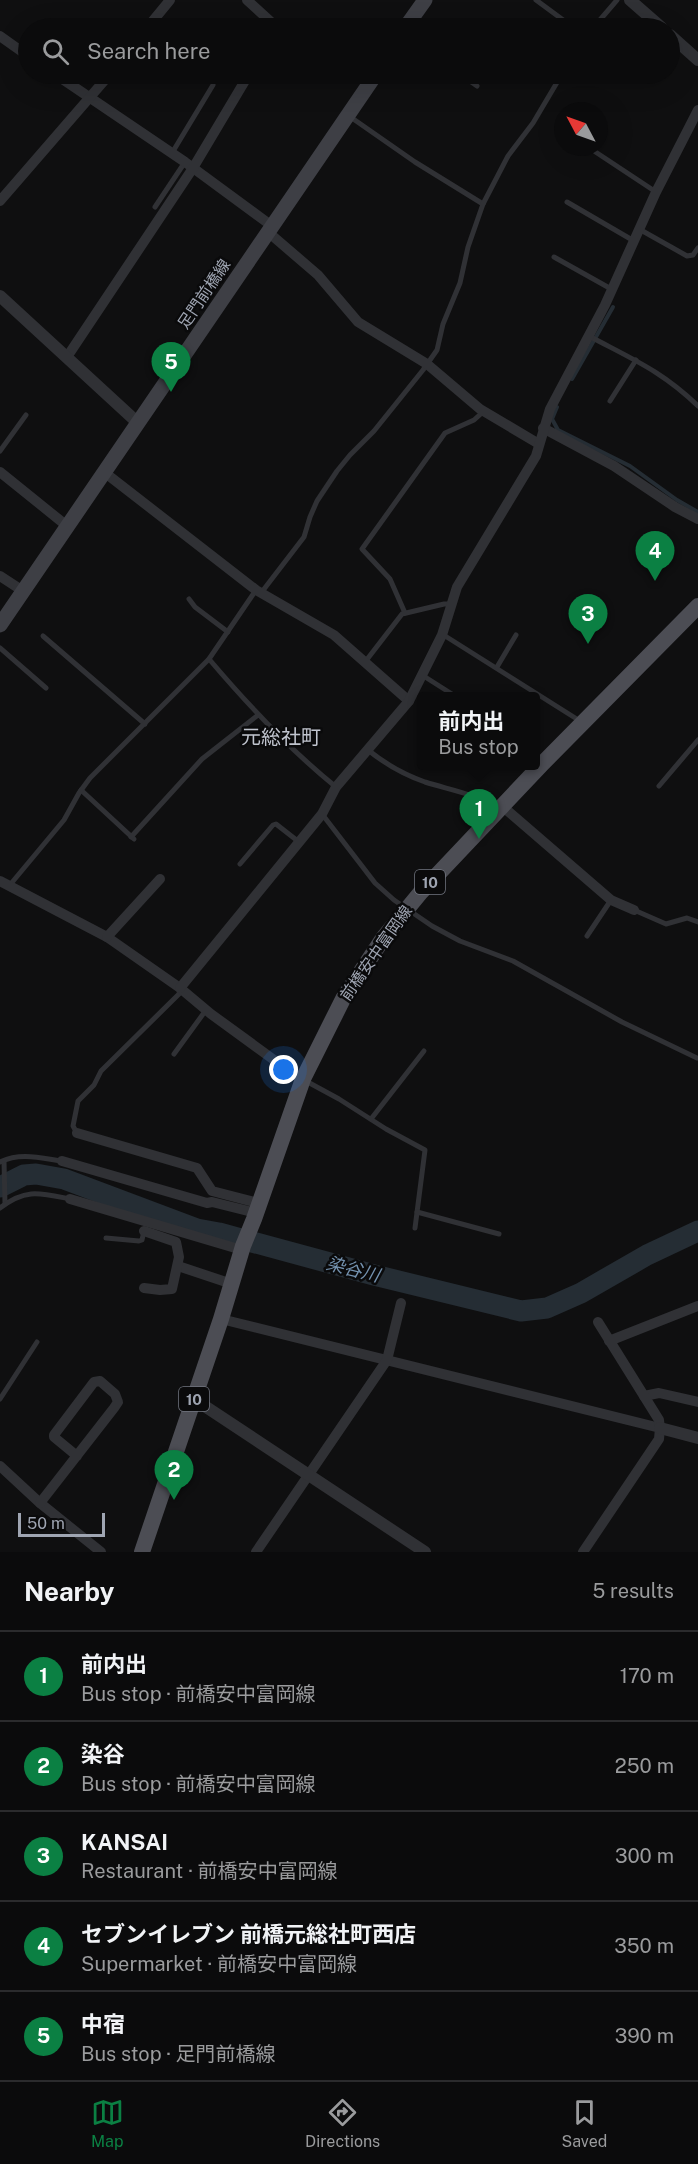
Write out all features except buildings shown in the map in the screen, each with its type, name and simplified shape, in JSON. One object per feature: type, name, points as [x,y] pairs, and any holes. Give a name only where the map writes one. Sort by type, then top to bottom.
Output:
[{"type":"main road","points":[[412,18],[425,0]]},
{"type":"main road","name":"足門前橋線","points":[[0,625],[369,84]]},
{"type":"main road","name":"前橋安中富岡線","points":[[540,767],[698,606]]},
{"type":"main road","name":"前橋安中富岡線","points":[[256,1212],[303,1079],[350,986],[407,908],[537,770]]},
{"type":"main road","name":"10","points":[[142,1552],[221,1319],[242,1248],[256,1212]]},
{"type":"street","points":[[155,18],[170,0]]},
{"type":"street","points":[[247,0],[267,18]]},
{"type":"street","points":[[630,0],[651,18]]},
{"type":"street","points":[[0,36],[18,49]]},
{"type":"street","points":[[680,45],[698,60]]},
{"type":"street","points":[[70,84],[189,165],[270,229],[318,275],[357,322],[427,364],[484,411],[539,444]]},
{"type":"street","points":[[0,201],[101,84]]},
{"type":"street","points":[[67,357],[242,84]]},
{"type":"street","points":[[180,988],[322,814],[336,787],[409,701],[442,634],[450,604],[463,577],[536,456],[550,409],[612,290],[656,192],[698,110]]},
{"type":"street","points":[[0,296],[138,423]]},
{"type":"street","points":[[543,428],[614,466],[675,507],[698,519]]},
{"type":"street","points":[[0,472],[67,526]]},
{"type":"street","points":[[104,472],[259,591],[334,635],[409,701]]},
{"type":"street","points":[[0,576],[23,591]]},
{"type":"street","points":[[500,808],[611,900],[634,910]]},
{"type":"street","points":[[107,937],[159,879]]},
{"type":"street","points":[[5,884],[107,937],[303,1079]]},
{"type":"street","points":[[77,1133],[197,1168],[212,1191],[256,1212]]},
{"type":"street","points":[[62,1161],[207,1203],[212,1202],[256,1212]]},
{"type":"street","points":[[70,1198],[242,1248]]},
{"type":"street","points":[[144,1231],[176,1242],[179,1251],[172,1289],[144,1288]]},
{"type":"street","points":[[178,1266],[232,1284]]},
{"type":"street","points":[[256,1552],[387,1360],[401,1303]]},
{"type":"street","points":[[609,1341],[698,1306]]},
{"type":"street","points":[[221,1319],[698,1438]]},
{"type":"street","points":[[583,1552],[659,1439],[660,1428],[644,1396],[598,1322]]},
{"type":"street","points":[[40,1503],[118,1402],[115,1394],[100,1382],[94,1382],[54,1435],[77,1455]]},
{"type":"street","points":[[644,1396],[659,1393],[698,1402]]},
{"type":"street","points":[[194,1399],[425,1552]]},
{"type":"street","points":[[0,1466],[40,1503],[101,1552]]},
{"type":"lane","points":[[536,0],[560,18]]},
{"type":"lane","points":[[601,18],[617,0]]},
{"type":"lane","points":[[5,884],[64,820],[90,778],[209,659],[259,591],[304,537],[317,501],[337,471],[374,431],[437,350],[443,324],[460,283],[468,247],[483,204],[508,156],[533,123],[556,84]]},
{"type":"lane","points":[[172,153],[213,85]]},
{"type":"lane","points":[[348,116],[483,204]]},
{"type":"lane","points":[[602,156],[656,192]]},
{"type":"lane","points":[[155,207],[189,165]]},
{"type":"lane","points":[[567,202],[634,241]]},
{"type":"lane","points":[[639,229],[687,256],[693,255],[698,248]]},
{"type":"lane","points":[[554,257],[612,290]]},
{"type":"lane","points":[[589,336],[670,380],[698,406]]},
{"type":"lane","points":[[610,401],[636,360]]},
{"type":"lane","points":[[405,612],[390,579],[362,549],[446,433],[474,420],[484,411]]},
{"type":"lane","points":[[0,451],[26,416]]},
{"type":"lane","points":[[189,599],[195,607],[228,632]]},
{"type":"lane","points":[[365,662],[405,612],[450,604]]},
{"type":"lane","points":[[442,634],[535,692]]},
{"type":"lane","points":[[497,667],[516,635]]},
{"type":"lane","points":[[43,636],[145,724]]},
{"type":"lane","points":[[0,648],[46,688]]},
{"type":"lane","points":[[209,659],[258,715],[317,772],[336,787]]},
{"type":"lane","points":[[422,675],[449,692]]},
{"type":"lane","points":[[540,695],[583,723]]},
{"type":"lane","points":[[81,790],[132,838],[202,759],[258,715]]},
{"type":"lane","points":[[659,786],[698,741]]},
{"type":"lane","points":[[368,750],[406,774],[425,782],[470,793],[500,808]]},
{"type":"lane","points":[[322,814],[375,883],[394,900],[432,926],[460,941],[513,961],[622,1022],[697,1058]]},
{"type":"lane","points":[[240,864],[273,825],[276,824],[299,842]]},
{"type":"lane","points":[[587,936],[611,900]]},
{"type":"lane","points":[[634,910],[666,924],[687,918],[698,921]]},
{"type":"lane","points":[[77,1133],[73,1126],[80,1099],[94,1085],[101,1071],[178,994],[180,988]]},
{"type":"lane","points":[[174,1054],[206,1010]]},
{"type":"lane","points":[[371,1119],[424,1051]]},
{"type":"lane","points":[[303,1079],[425,1150],[415,1228]]},
{"type":"lane","points":[[62,1161],[30,1156],[2,1163],[3,1204],[18,1196],[32,1193],[70,1198]]},
{"type":"lane","points":[[417,1212],[499,1234]]},
{"type":"lane","points":[[106,1238],[139,1241],[142,1240],[144,1231]]},
{"type":"lane","points":[[0,1399],[37,1342]]},
{"type":"waterway","points":[[572,379],[613,307]]},
{"type":"waterway","points":[[557,407],[552,419],[558,430],[630,466],[677,500],[698,512]]},
{"type":"waterway","name":"染谷川","points":[[0,1187],[24,1175],[36,1174],[64,1179],[197,1229],[521,1311],[547,1308],[581,1293],[647,1255],[698,1231]]},
{"type":"place","name":"中宿","points":[[171,392]]},
{"type":"place","name":"セブンイレブン 前橋元総社町西店","points":[[655,581]]},
{"type":"place","name":"KANSAI","points":[[588,644]]},
{"type":"place","name":"前内出","points":[[479,839]]},
{"type":"place","name":"染谷","points":[[174,1500]]},
{"type":"district","name":"元総社町","points":[[281,737]]}]
